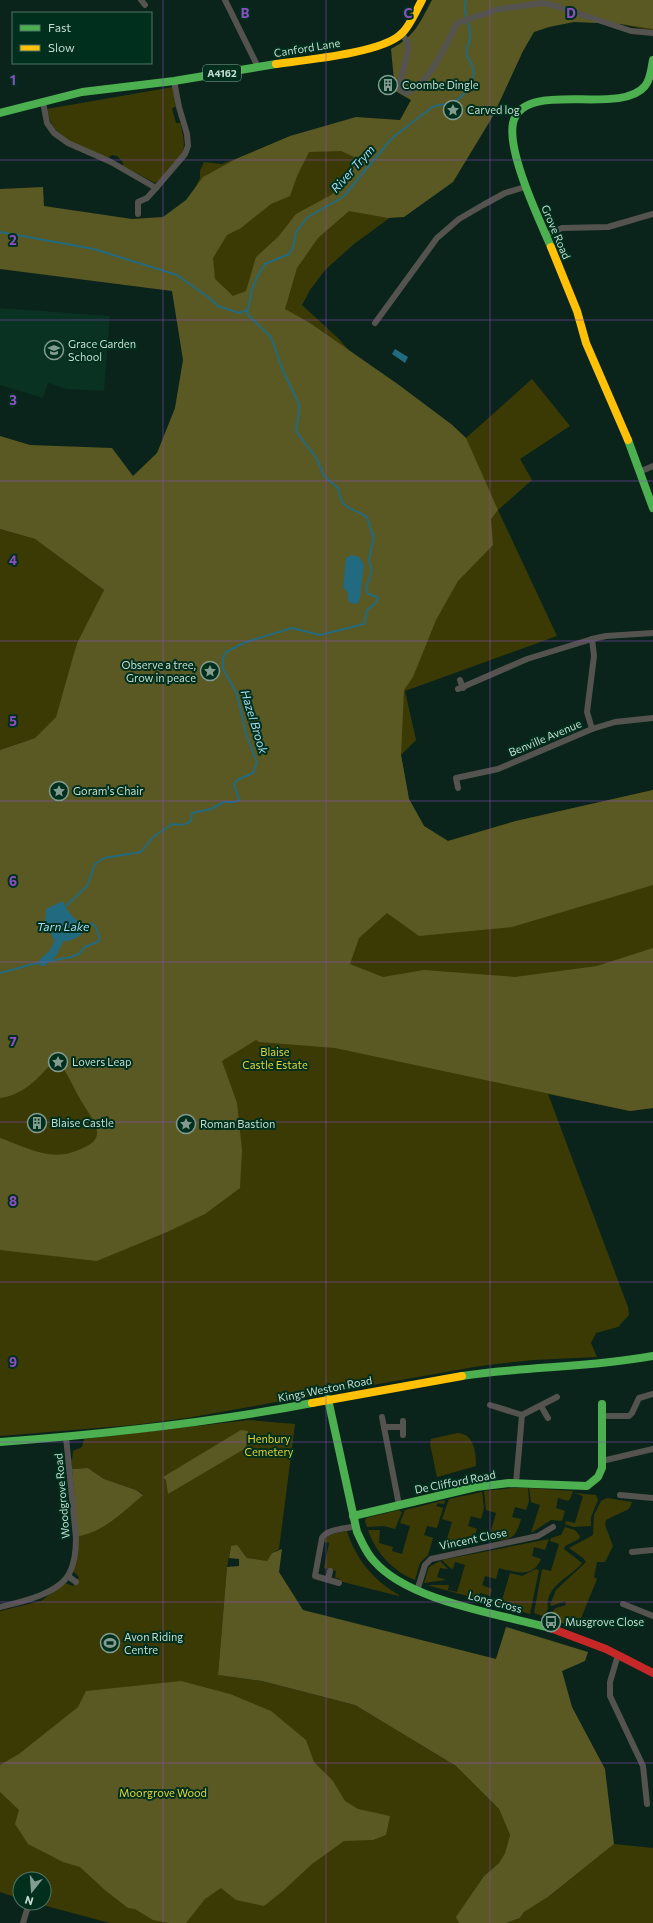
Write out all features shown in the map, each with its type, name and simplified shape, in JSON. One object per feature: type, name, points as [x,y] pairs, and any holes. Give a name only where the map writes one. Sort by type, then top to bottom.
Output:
[{"type":"street","points":[[225,0],[258,67]]},
{"type":"street","name":"Canford Lane","points":[[0,113],[82,92],[174,81],[363,50],[388,43],[402,34],[422,0]]},
{"type":"street","points":[[402,34],[408,43],[408,52],[399,85],[401,90],[407,92],[421,83],[432,68],[457,23],[499,9],[543,3],[631,31],[653,33]]},
{"type":"street","name":"Grove Road","points":[[653,60],[649,79],[643,88],[638,91],[611,98],[542,102],[532,104],[518,111],[513,120],[512,130],[525,187],[584,329],[586,343],[621,423],[653,508]]},
{"type":"street","points":[[138,214],[138,202],[147,198],[156,188],[185,154],[188,146],[187,134],[179,107],[174,81]]},
{"type":"street","points":[[43,102],[47,123],[54,133],[68,143],[111,162],[156,188]]},
{"type":"street","points":[[375,323],[382,318],[437,238],[459,219],[504,193],[525,187]]},
{"type":"street","points":[[546,235],[562,228],[608,227],[653,214]]},
{"type":"street","points":[[640,472],[653,466]]},
{"type":"street","points":[[460,680],[461,688],[527,659],[592,639],[606,636],[653,633]]},
{"type":"street","points":[[592,639],[594,662],[587,712],[592,729]]},
{"type":"street","name":"Benville Avenue","points":[[458,788],[456,778],[498,769],[592,729],[615,722],[653,718]]},
{"type":"street","name":"Kings Weston Road","points":[[0,1442],[66,1437],[212,1420],[494,1371],[597,1364],[653,1356]]},
{"type":"street","points":[[602,1416],[629,1416],[632,1413],[637,1400],[649,1393]]},
{"type":"street","points":[[490,1405],[522,1415],[557,1397]]},
{"type":"street","name":"Long Cross","points":[[328,1399],[353,1516],[365,1549],[377,1566],[395,1580],[417,1591],[558,1631],[590,1642],[653,1672]]},
{"type":"street","name":"De Clifford Road","points":[[353,1516],[476,1488],[516,1483],[584,1487],[590,1485],[598,1477],[602,1468],[602,1404]]},
{"type":"street","points":[[541,1406],[548,1418]]},
{"type":"street","points":[[516,1483],[522,1415]]},
{"type":"street","points":[[382,1417],[399,1505]]},
{"type":"street","points":[[384,1427],[403,1424],[403,1435]]},
{"type":"street","name":"Woodgrove Road","points":[[66,1437],[76,1538],[76,1553],[68,1576]]},
{"type":"street","points":[[602,1461],[653,1448]]},
{"type":"street","points":[[620,1496],[653,1498]]},
{"type":"street","points":[[339,1583],[315,1576],[322,1538],[324,1534],[329,1532],[356,1526]]},
{"type":"street","name":"Vincent Close","points":[[417,1591],[425,1565],[431,1559],[538,1536],[553,1527]]},
{"type":"street","points":[[639,1545],[640,1552]]},
{"type":"street","points":[[632,1552],[653,1550]]},
{"type":"street","points":[[328,1580],[330,1571]]},
{"type":"street","points":[[0,1607],[36,1597],[46,1592],[68,1576],[76,1582]]},
{"type":"street","points":[[625,1607],[653,1616]]},
{"type":"street","points":[[618,1655],[610,1682],[610,1696],[641,1760],[650,1796],[648,1804]]},
{"type":"street","points":[[23,1923],[27,1911]]},
{"type":"shaded area","name":"Grace Garden School","points":[[0,308],[110,316],[104,391],[67,389],[48,383],[43,398],[0,385]]},
{"type":"green space","name":"Blaise Castle Estate","points":[[432,0],[653,0],[653,29],[621,24],[574,22],[549,27],[534,32],[523,51],[493,116],[453,182],[404,217],[388,218],[349,211],[318,238],[297,268],[285,309],[310,323],[399,385],[451,424],[466,438],[498,510],[491,519],[493,545],[458,581],[436,620],[413,677],[404,690],[401,755],[409,799],[424,826],[448,841],[516,821],[653,790],[653,885],[512,927],[419,936],[387,913],[359,938],[350,964],[383,977],[424,970],[515,977],[597,966],[653,948],[653,1108],[630,1111],[335,1048],[259,1042],[256,1040],[222,1061],[237,1103],[242,1150],[240,1188],[205,1214],[167,1232],[97,1261],[0,1250],[0,1138],[32,1150],[52,1155],[73,1152],[85,1147],[94,1141],[97,1131],[92,1118],[67,1074],[58,1062],[53,1062],[36,1080],[23,1090],[0,1098],[0,750],[35,738],[56,717],[77,643],[104,590],[35,539],[0,529],[0,436],[30,445],[112,448],[133,476],[157,453],[175,408],[183,360],[172,291],[0,269],[0,189],[43,187],[44,206],[132,219],[163,217],[186,200],[203,177],[236,159],[290,136],[356,117],[400,120],[411,100],[395,91],[391,49],[406,39],[416,29]],"holes":[[[341,151],[354,157],[351,177],[331,195],[296,214],[278,237],[256,257],[246,291],[233,296],[215,279],[213,258],[227,235],[241,228],[271,204],[290,196],[297,176],[309,152]]]},
{"type":"green space","name":"Blaise Castle Estate","points":[[463,0],[653,0],[653,31],[602,20],[559,4],[534,19],[517,40],[503,74],[490,119],[451,181],[395,214],[354,244],[325,270],[310,290],[302,305],[339,339],[365,369],[451,424],[466,438],[532,379],[570,426],[520,459],[532,480],[498,510],[557,636],[405,691],[416,740],[401,755],[409,799],[424,826],[448,841],[516,821],[653,790],[653,1108],[630,1111],[548,1094],[628,1307],[629,1315],[618,1327],[596,1333],[591,1343],[597,1357],[533,1360],[480,1366],[187,1418],[134,1425],[0,1436],[0,780],[32,758],[53,737],[58,729],[62,717],[67,680],[56,717],[35,738],[0,750],[0,529],[35,539],[104,590],[77,643],[71,667],[79,641],[120,588],[115,572],[177,411],[185,361],[164,220],[188,203],[200,178],[200,171],[204,162],[222,164],[289,138],[358,119],[404,122],[427,101],[437,65],[464,29]]},
{"type":"green space","points":[[173,87],[176,107],[172,108],[176,123],[180,123],[183,134],[183,151],[177,164],[155,183],[123,166],[123,162],[117,156],[112,155],[108,158],[79,146],[60,134],[53,127],[47,109]]},
{"type":"green space","name":"Avon Riding Centre","points":[[249,1420],[295,1424],[279,1549],[272,1553],[267,1561],[247,1558],[242,1551],[231,1546],[227,1567],[218,1675],[262,1681],[355,1705],[456,1766],[499,1809],[510,1835],[505,1853],[499,1863],[484,1876],[457,1917],[459,1923],[110,1923],[52,1908],[52,1871],[12,1871],[12,1896],[0,1892],[0,1611],[41,1601],[65,1583],[73,1586],[79,1577],[73,1571],[78,1536],[143,1494],[136,1490],[104,1479],[88,1468],[72,1469],[71,1459],[72,1460],[73,1451],[82,1447],[84,1439]]},
{"type":"green space","points":[[241,1430],[248,1431],[246,1448],[168,1494],[166,1480],[163,1477]]},
{"type":"green space","points":[[457,1433],[467,1436],[473,1445],[476,1466],[437,1477],[430,1444],[431,1439]]},
{"type":"green space","points":[[88,1468],[104,1479],[136,1490],[143,1495],[105,1526],[87,1534],[78,1536],[72,1469]]},
{"type":"green space","points":[[528,1488],[529,1501],[526,1510],[515,1507],[512,1517],[521,1519],[513,1536],[506,1539],[488,1541],[496,1513],[486,1510],[484,1491]]},
{"type":"green space","points":[[529,1488],[573,1491],[568,1501],[558,1498],[556,1508],[565,1511],[562,1521],[551,1520],[531,1533],[540,1505],[531,1502]]},
{"type":"green space","points":[[482,1492],[484,1508],[481,1519],[471,1516],[468,1526],[477,1529],[472,1544],[469,1546],[444,1550],[452,1522],[442,1519],[449,1499]]},
{"type":"green space","points":[[574,1493],[596,1495],[598,1500],[591,1517],[591,1526],[573,1527],[565,1524],[566,1521],[575,1523],[583,1496]]},
{"type":"green space","points":[[607,1498],[632,1502],[629,1509],[606,1520],[605,1525],[613,1546],[605,1562],[597,1562],[594,1577],[597,1579],[577,1628],[546,1618],[556,1608],[566,1605],[565,1601],[552,1606],[550,1605],[556,1590],[586,1562],[569,1548],[593,1535],[594,1515],[601,1501]]},
{"type":"green space","points":[[445,1500],[444,1504],[438,1503],[436,1506],[443,1508],[437,1528],[427,1526],[424,1535],[433,1538],[428,1555],[420,1563],[415,1580],[400,1572],[386,1560],[375,1546],[368,1530],[380,1530],[379,1543],[393,1547],[392,1551],[402,1554],[410,1526],[400,1523],[405,1510]]},
{"type":"green space","points":[[399,1510],[402,1512],[395,1529],[384,1526],[367,1527],[365,1521],[366,1518]]},
{"type":"green space","points":[[565,1527],[575,1530],[580,1536],[579,1539],[565,1546],[564,1549],[582,1563],[554,1588],[548,1601],[548,1609],[543,1616],[534,1613],[542,1569],[551,1571],[559,1544],[550,1541],[551,1538],[561,1535]]},
{"type":"green space","points":[[347,1531],[355,1550],[367,1568],[381,1583],[399,1596],[339,1581],[340,1579],[335,1578],[336,1571],[324,1568],[329,1543],[324,1542],[325,1539],[330,1535]]},
{"type":"green space","points":[[549,1539],[545,1550],[534,1547],[532,1556],[541,1559],[538,1565],[528,1572],[517,1572],[499,1568],[496,1579],[485,1576],[482,1585],[492,1589],[490,1596],[480,1593],[478,1599],[427,1585],[449,1585],[448,1590],[457,1592],[465,1565],[455,1562],[453,1569],[442,1560]]},
{"type":"green space","points":[[237,1545],[247,1558],[267,1561],[272,1553],[282,1549],[279,1572],[303,1610],[496,1659],[506,1627],[588,1652],[585,1661],[562,1671],[572,1707],[605,1769],[614,1844],[548,1897],[524,1912],[520,1918],[506,1923],[459,1923],[456,1917],[484,1876],[499,1863],[505,1853],[510,1835],[499,1809],[456,1766],[355,1705],[262,1681],[218,1675],[227,1567],[239,1566],[239,1559],[229,1558],[231,1546]]},
{"type":"green space","points":[[440,1561],[448,1569],[440,1568],[437,1577],[446,1580],[424,1583],[429,1567]]},
{"type":"green space","points":[[536,1569],[539,1570],[530,1614],[491,1603],[493,1598],[502,1600],[510,1573],[522,1576]]},
{"type":"green space","name":"Moorgrove Wood","points":[[181,1681],[230,1694],[271,1711],[306,1740],[314,1762],[333,1781],[345,1801],[358,1809],[390,1816],[386,1835],[373,1840],[344,1841],[312,1864],[264,1906],[236,1900],[221,1888],[205,1899],[186,1923],[169,1923],[153,1920],[135,1909],[128,1908],[106,1891],[80,1867],[63,1862],[28,1844],[15,1824],[19,1810],[0,1792],[0,1765],[19,1754],[78,1707],[86,1691]]},
{"type":"green space","points":[[614,1844],[653,1848],[653,1923],[506,1923],[520,1918],[524,1912],[548,1897]]},
{"type":"water","points":[[395,349],[408,357],[405,363],[392,354]]},
{"type":"water","points":[[352,555],[359,557],[364,565],[360,598],[358,603],[353,604],[348,601],[348,593],[343,587],[346,558]]},
{"type":"water","name":"Tarn Lake","points":[[63,901],[68,911],[82,924],[82,934],[72,940],[65,941],[54,940],[45,922],[46,909]]},
{"type":"waterway","name":"Hazel Brook","points":[[65,907],[87,886],[95,864],[104,858],[141,852],[152,838],[172,824],[180,825],[189,823],[191,821],[192,813],[211,809],[224,802],[235,802],[239,800],[234,784],[237,780],[253,773],[257,762],[246,734],[237,694],[223,669],[223,658],[226,652],[246,642],[292,628],[320,635],[364,624],[367,610],[376,603],[378,597],[368,594],[366,588],[372,571],[369,560],[374,535],[372,534],[367,517],[344,504],[340,496],[339,489],[324,476],[317,459],[296,431],[299,404],[283,371],[270,336],[247,314],[252,289],[258,275],[265,264],[289,254],[293,248],[296,232],[308,217],[343,197],[392,138],[431,108],[452,103],[466,92],[473,78],[472,66],[467,54],[470,36],[465,13],[466,0]]},
{"type":"waterway","name":"River Trym","points":[[0,232],[94,249],[177,275],[218,306],[239,313],[247,310]]},
{"type":"waterway","name":"Hazel Brook","points":[[0,973],[79,954],[85,947],[97,942],[100,939],[96,927],[91,923]]},
{"type":"waterway","points":[[43,962],[53,953],[59,941]]},
{"type":"traffic: fast","points":[[551,247],[519,168],[512,136],[513,123],[521,110],[534,103],[573,99],[615,99],[633,95],[647,83],[650,77],[653,60]]},
{"type":"traffic: fast","points":[[0,113],[82,92],[174,81],[276,64]]},
{"type":"traffic: fast","points":[[628,440],[653,508]]},
{"type":"traffic: fast","points":[[462,1376],[510,1370],[606,1363],[653,1356]]},
{"type":"traffic: fast","points":[[328,1399],[357,1532],[371,1558],[390,1575],[410,1587],[433,1597],[483,1612],[553,1629]]},
{"type":"traffic: fast","points":[[0,1442],[157,1427],[312,1403]]},
{"type":"traffic: fast","points":[[353,1516],[476,1487],[509,1483],[587,1486],[598,1477],[602,1468],[602,1404]]},
{"type":"traffic: slow","points":[[276,64],[342,55],[361,51],[391,41],[404,31],[413,18],[422,0]]},
{"type":"traffic: slow","points":[[551,247],[577,311],[586,343],[628,440]]},
{"type":"traffic: slow","points":[[312,1403],[462,1376]]},
{"type":"traffic: jam","points":[[553,1629],[606,1649],[653,1673]]},
{"type":"place","name":"Coombe Dingle","points":[[388,85]]},
{"type":"place","name":"Carved log","points":[[453,110]]},
{"type":"place","name":"Grace Garden School","points":[[54,350]]},
{"type":"place","name":"Observe a tree, Grow in peace","points":[[210,671]]},
{"type":"place","name":"Goram's Chair","points":[[59,791]]},
{"type":"place","name":"Lovers Leap","points":[[58,1062]]},
{"type":"place","name":"Blaise Castle","points":[[37,1123]]},
{"type":"place","name":"Roman Bastion","points":[[186,1124]]},
{"type":"place","name":"Musgrove Close","points":[[551,1622]]},
{"type":"place","name":"Avon Riding Centre","points":[[110,1643]]},
{"type":"park label","name":"Henbury Cemetery","points":[[269,1445]]}]
